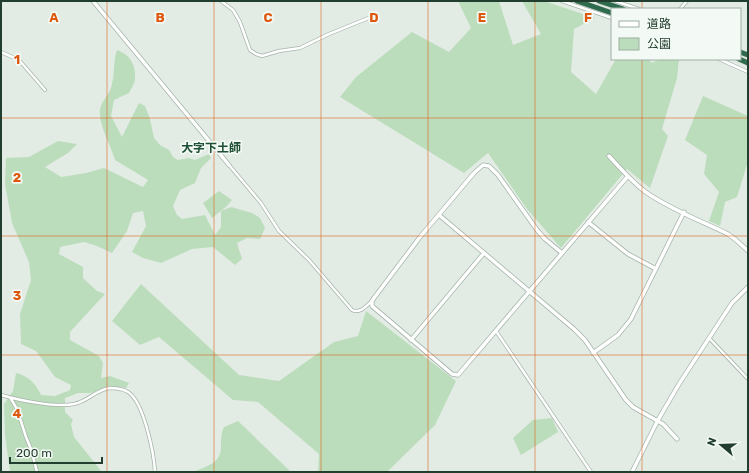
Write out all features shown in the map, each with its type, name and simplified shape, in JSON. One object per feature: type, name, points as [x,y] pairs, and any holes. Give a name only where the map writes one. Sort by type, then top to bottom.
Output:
[{"type":"highway","points":[[577,1],[611,13]]},
{"type":"highway","points":[[599,1],[620,8]]},
{"type":"street","points":[[93,1],[261,203],[279,231],[309,260],[355,312],[372,301],[420,237],[481,166],[486,165],[498,175],[545,239],[562,253]]},
{"type":"street","points":[[221,1],[233,10],[240,22],[250,50],[262,56],[279,51],[300,48],[371,17]]},
{"type":"street","points":[[562,1],[611,18]]},
{"type":"street","points":[[615,1],[635,8]]},
{"type":"street","points":[[1,52],[19,60],[45,90]]},
{"type":"street","points":[[721,60],[748,72]]},
{"type":"street","points":[[609,156],[646,192],[728,234],[748,250]]},
{"type":"street","points":[[372,301],[374,308],[411,340],[452,374],[458,375],[628,176]]},
{"type":"street","points":[[594,353],[609,342],[625,326],[635,311],[684,212]]},
{"type":"street","points":[[439,215],[574,329],[585,340],[626,400],[633,407],[658,420],[677,439]]},
{"type":"street","points":[[588,222],[624,252],[656,269]]},
{"type":"street","points":[[411,340],[484,253]]},
{"type":"street","points":[[632,472],[658,420],[679,384],[732,303],[748,287]]},
{"type":"street","points":[[496,331],[591,472]]},
{"type":"street","points":[[709,338],[748,379]]},
{"type":"street","points":[[1,395],[27,401],[69,405],[80,403],[104,389],[118,389],[128,392],[136,402],[151,440],[155,472]]},
{"type":"street","points":[[11,398],[17,409],[31,449],[37,472]]},
{"type":"green space","points":[[458,1],[499,1],[513,45],[541,34],[522,1],[547,2],[595,18],[574,29],[571,72],[596,94],[615,60],[650,60],[651,63],[658,60],[679,60],[677,78],[662,129],[668,136],[650,188],[627,169],[561,248],[527,209],[488,153],[464,173],[340,97],[356,77],[412,32],[449,52],[471,28]]},
{"type":"green space","points":[[117,50],[125,54],[131,60],[135,73],[134,82],[129,93],[114,100],[111,116],[122,137],[139,103],[145,106],[150,119],[154,138],[160,145],[169,150],[173,157],[178,160],[189,158],[195,160],[209,154],[211,158],[201,168],[195,183],[180,190],[173,206],[177,215],[182,219],[205,215],[215,235],[221,227],[221,211],[231,207],[252,213],[260,218],[265,228],[260,239],[247,238],[237,243],[242,259],[235,265],[213,247],[192,249],[161,263],[143,258],[132,252],[146,226],[143,211],[133,213],[127,231],[112,253],[84,242],[60,247],[59,254],[83,267],[83,278],[97,291],[105,294],[70,332],[70,340],[99,356],[103,363],[101,378],[110,376],[129,383],[126,388],[109,386],[91,393],[78,393],[65,398],[65,412],[73,420],[71,424],[74,437],[102,472],[10,472],[5,435],[4,404],[13,391],[16,373],[25,376],[32,381],[41,395],[55,396],[70,390],[71,385],[55,377],[36,351],[21,344],[20,314],[31,280],[29,262],[12,223],[5,184],[6,158],[29,157],[58,141],[77,144],[68,153],[45,167],[61,177],[86,173],[104,168],[143,187],[148,180],[115,160],[101,121],[100,109],[111,87]]},
{"type":"green space","points":[[703,96],[748,116],[748,161],[737,197],[725,202],[720,226],[709,221],[719,192],[704,174],[707,155],[685,140]]},
{"type":"green space","points":[[219,191],[232,200],[212,218],[203,203]]},
{"type":"green space","points":[[141,284],[239,375],[279,381],[334,342],[358,336],[366,311],[456,381],[435,425],[387,472],[318,472],[319,454],[258,402],[233,400],[159,337],[140,345],[112,321]]},
{"type":"green space","points":[[552,418],[558,432],[521,455],[513,438],[533,420]]},
{"type":"green space","points":[[238,421],[291,472],[194,472],[213,463],[219,457],[221,436],[224,427]]},
{"type":"district","name":"大字下土師","points":[[211,148]]}]
